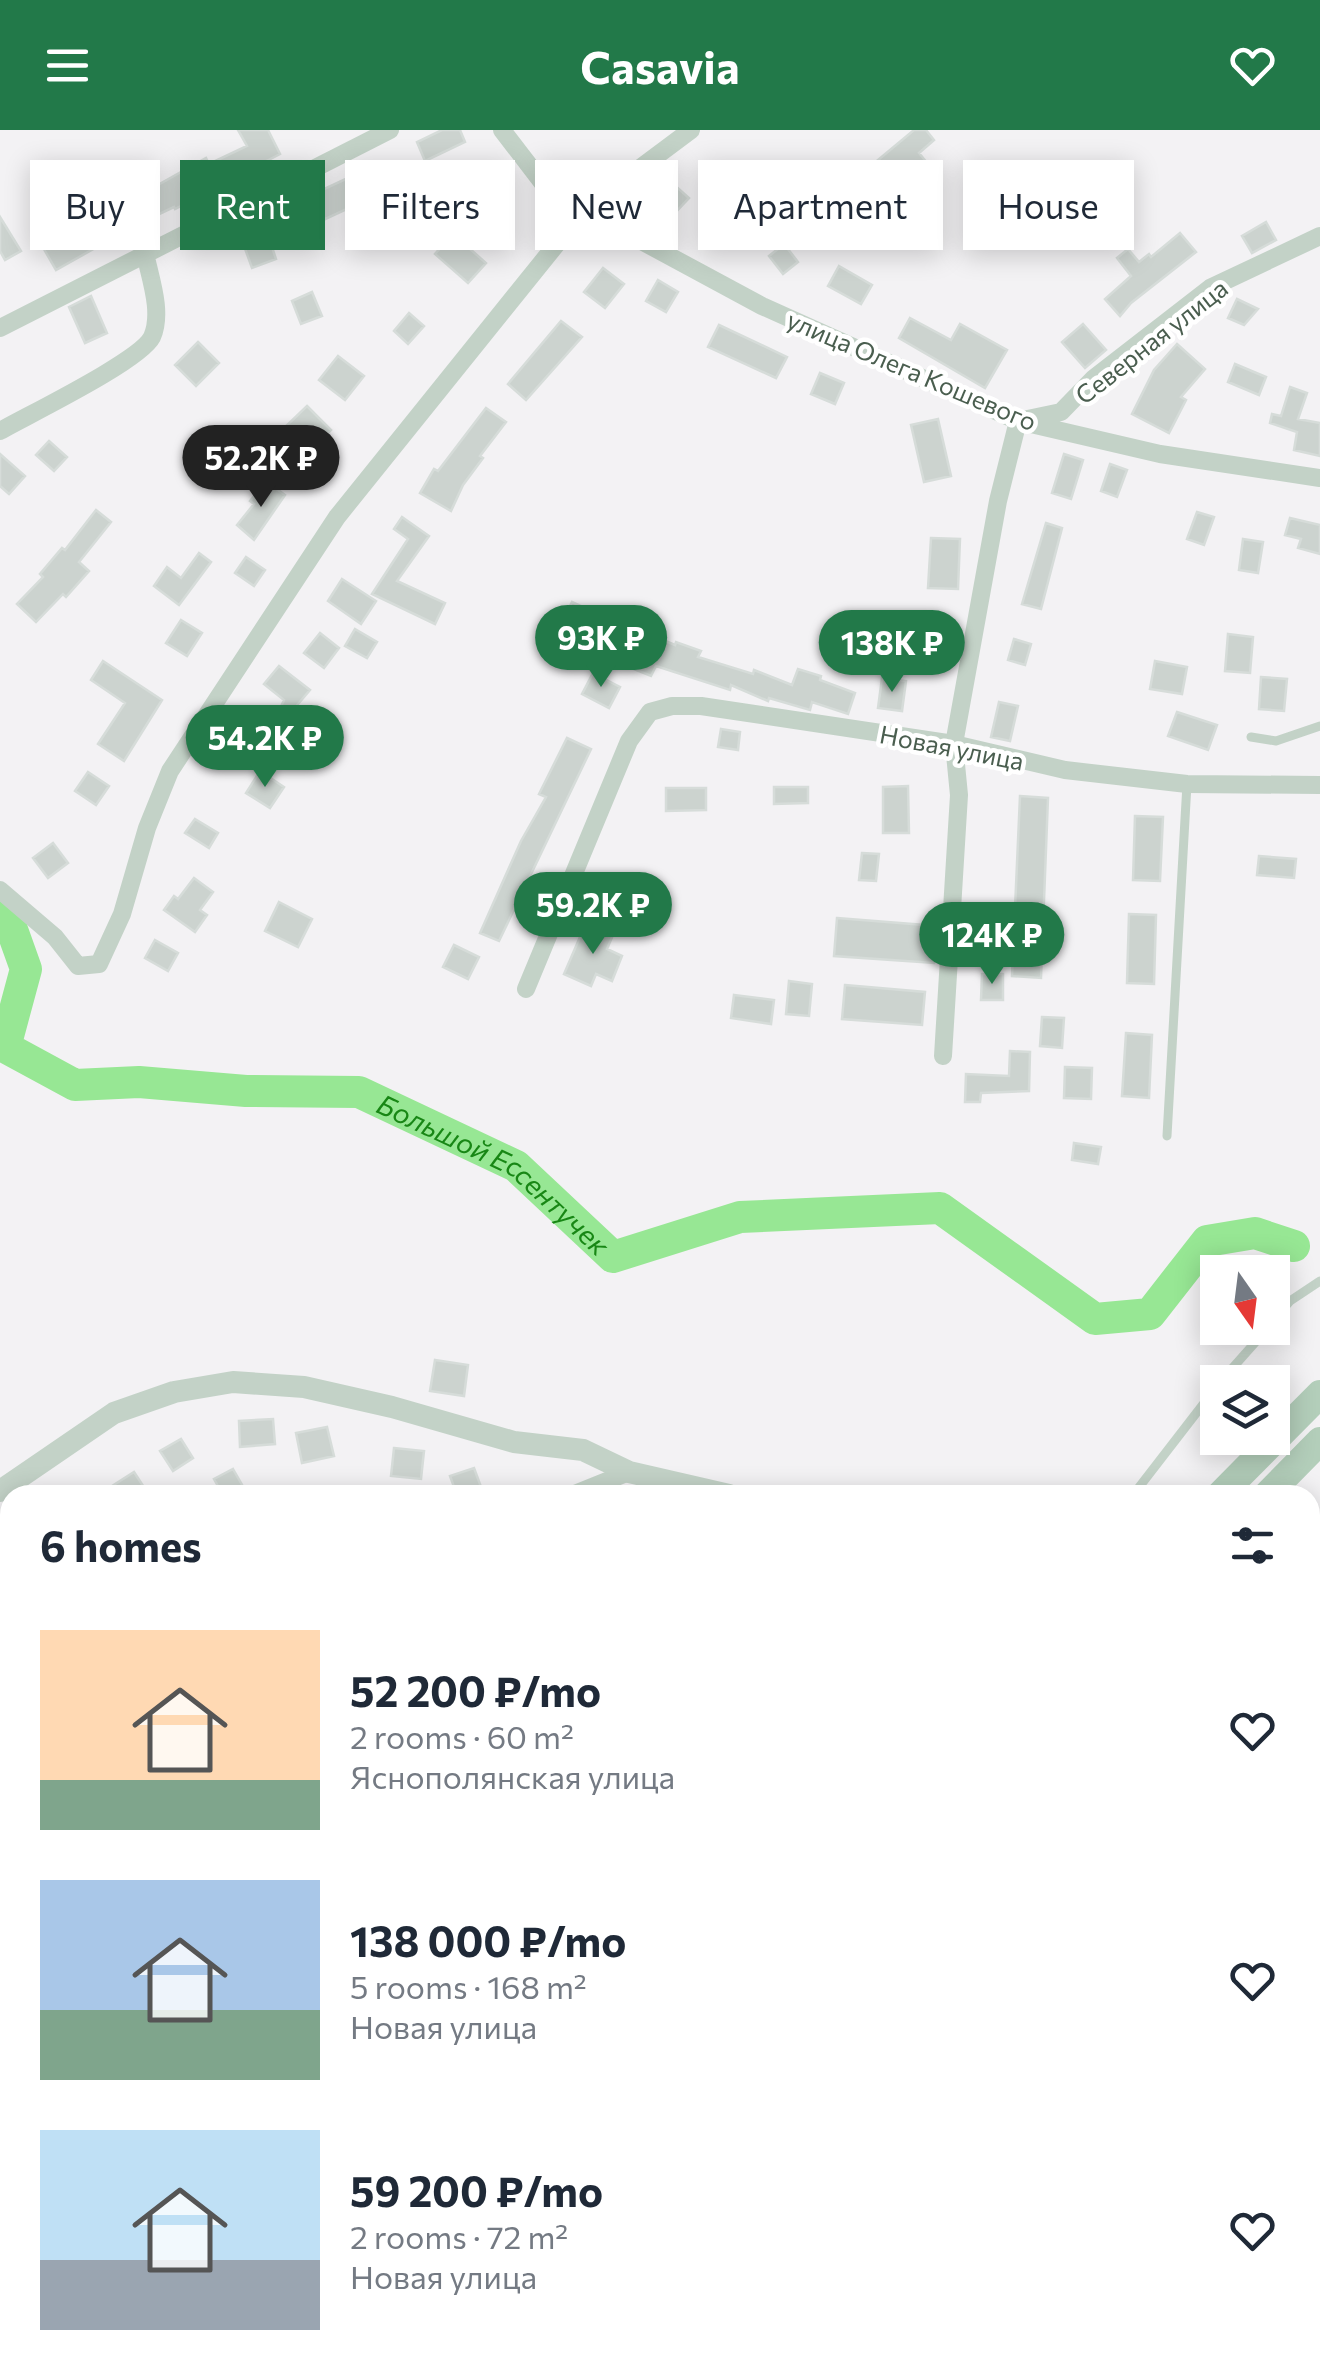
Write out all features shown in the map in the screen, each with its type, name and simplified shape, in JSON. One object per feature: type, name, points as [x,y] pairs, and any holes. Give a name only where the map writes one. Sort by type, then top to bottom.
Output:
[{"type":"main road","points":[[1230,1485],[1320,1394]]},
{"type":"main road","points":[[1276,1485],[1320,1442]]},
{"type":"street","points":[[0,328],[390,130]]},
{"type":"street","name":"улица Олега Кошевого","points":[[502,130],[535,173]]},
{"type":"street","points":[[651,160],[691,130]]},
{"type":"street","name":"Северная улица","points":[[1018,422],[1061,412],[1094,378],[1210,288],[1320,236]]},
{"type":"street","points":[[0,890],[54,938],[78,966],[99,964],[122,914],[147,828],[180,755],[337,516],[552,250]]},
{"type":"street","name":"улица Олега Кошевого","points":[[658,250],[762,306],[1018,422],[1160,454],[1320,478]]},
{"type":"street","points":[[0,431],[129,359],[151,339],[156,309],[146,253]]},
{"type":"street","points":[[943,1056],[958,812],[954,744],[998,501],[1018,422]]},
{"type":"street","name":"Новая улица","points":[[526,989],[629,742],[650,712],[672,706],[701,706],[954,744],[1065,770],[1187,784],[1320,785]]},
{"type":"street","points":[[9,1485],[114,1413],[174,1392],[233,1382],[322,1390],[514,1442],[583,1450],[629,1472],[686,1485]]},
{"type":"street","points":[[597,1485],[629,1472]]},
{"type":"lane","points":[[1250,737],[1276,741],[1320,726]]},
{"type":"lane","points":[[1167,1136],[1187,784]]},
{"type":"lane","points":[[1290,1302],[1320,1281]]},
{"type":"lane","points":[[1236,1365],[1253,1345]]},
{"type":"lane","points":[[1141,1485],[1200,1409]]},
{"type":"building","points":[[238,130],[268,130],[280,154],[269,160],[217,160],[247,146]]},
{"type":"building","points":[[442,130],[460,130],[465,142],[425,160],[417,142]]},
{"type":"building","points":[[914,130],[926,130],[934,140],[919,153],[925,160],[878,160]]},
{"type":"building","points":[[180,173],[180,206],[160,214],[160,184]]},
{"type":"building","points":[[345,179],[345,210],[325,219],[325,189]]},
{"type":"building","points":[[678,188],[689,198],[678,210]]},
{"type":"building","points":[[0,217],[21,251],[5,260],[0,251]]},
{"type":"building","points":[[1266,222],[1276,240],[1252,253],[1242,236]]},
{"type":"building","points":[[1180,233],[1196,252],[1120,316],[1105,299],[1131,276],[1117,258],[1127,250],[1139,262],[1149,254],[1151,257]]},
{"type":"building","points":[[44,250],[92,250],[56,270]]},
{"type":"building","points":[[246,250],[273,250],[276,259],[252,268]]},
{"type":"building","points":[[439,250],[471,250],[486,263],[468,283],[435,254]]},
{"type":"building","points":[[776,250],[789,250],[798,262],[783,274],[769,256]]},
{"type":"building","points":[[839,266],[872,285],[861,304],[828,286]]},
{"type":"building","points":[[603,268],[624,284],[605,308],[584,292]]},
{"type":"building","points":[[658,280],[678,292],[666,312],[646,301]]},
{"type":"building","points":[[312,292],[322,316],[301,324],[292,301]]},
{"type":"building","points":[[91,296],[107,333],[85,343],[69,307]]},
{"type":"building","points":[[1237,299],[1258,309],[1244,325],[1228,318]]},
{"type":"building","points":[[409,313],[424,326],[408,344],[394,331]]},
{"type":"building","points":[[910,318],[951,340],[960,324],[1007,350],[985,388],[899,338]]},
{"type":"building","points":[[561,321],[582,337],[526,400],[508,384]]},
{"type":"building","points":[[1083,324],[1106,350],[1085,368],[1062,342]]},
{"type":"building","points":[[719,325],[787,357],[776,378],[708,347]]},
{"type":"building","points":[[198,342],[219,363],[196,386],[175,365]]},
{"type":"building","points":[[1177,344],[1205,369],[1181,397],[1186,400],[1169,433],[1132,414],[1154,370]]},
{"type":"building","points":[[338,356],[364,376],[345,400],[319,380]]},
{"type":"building","points":[[1235,364],[1266,377],[1259,395],[1228,382]]},
{"type":"building","points":[[820,373],[844,383],[835,404],[811,394]]},
{"type":"building","points":[[1290,387],[1307,393],[1298,419],[1320,423],[1320,456],[1294,450],[1297,432],[1270,423],[1272,414],[1281,416]]},
{"type":"building","points":[[307,406],[331,430],[306,455],[282,430]]},
{"type":"building","points":[[486,408],[506,422],[480,456],[483,458],[463,485],[451,511],[420,493],[434,469],[438,471]]},
{"type":"building","points":[[938,419],[951,476],[924,482],[911,425]]},
{"type":"building","points":[[49,441],[67,457],[54,471],[36,455]]},
{"type":"building","points":[[0,454],[25,476],[9,494],[0,486]]},
{"type":"building","points":[[1064,454],[1083,460],[1071,499],[1052,493]]},
{"type":"building","points":[[1110,464],[1127,470],[1117,497],[1101,491]]},
{"type":"building","points":[[266,481],[285,495],[254,540],[237,525]]},
{"type":"building","points":[[96,510],[111,522],[79,562],[89,571],[36,622],[17,604]]},
{"type":"building","points":[[1197,512],[1214,517],[1204,545],[1187,539]]},
{"type":"building","points":[[402,517],[429,536],[397,581],[445,603],[435,624],[372,594],[408,539],[394,529]]},
{"type":"building","points":[[1290,518],[1320,525],[1320,554],[1298,548],[1301,539],[1285,535]]},
{"type":"building","points":[[1046,523],[1062,528],[1041,609],[1022,604]]},
{"type":"building","points":[[931,538],[960,539],[958,589],[928,588]]},
{"type":"building","points":[[1243,539],[1263,542],[1258,573],[1239,570]]},
{"type":"building","points":[[199,553],[211,562],[179,605],[154,586],[167,567],[181,578]]},
{"type":"building","points":[[246,557],[265,570],[254,586],[235,573]]},
{"type":"building","points":[[342,579],[376,601],[361,624],[328,601]]},
{"type":"building","points":[[572,602],[638,633],[639,630],[701,651],[698,657],[753,674],[754,670],[792,685],[798,669],[821,676],[820,680],[855,693],[848,714],[812,702],[810,710],[769,698],[768,701],[731,685],[730,690],[656,666],[651,676],[624,665],[628,657],[587,638],[581,651],[555,638]]},
{"type":"building","points":[[181,620],[202,633],[187,656],[166,643]]},
{"type":"building","points":[[355,629],[377,642],[367,658],[345,646]]},
{"type":"building","points":[[935,630],[961,635],[957,657],[931,652]]},
{"type":"building","points":[[320,633],[339,648],[324,668],[304,653]]},
{"type":"building","points":[[1228,634],[1253,637],[1250,673],[1225,671]]},
{"type":"building","points":[[1014,639],[1031,644],[1025,665],[1008,660]]},
{"type":"building","points":[[103,661],[162,700],[124,761],[98,744],[125,703],[91,680]]},
{"type":"building","points":[[1155,661],[1187,667],[1182,694],[1150,689]]},
{"type":"building","points":[[279,666],[310,690],[293,710],[322,724],[313,742],[281,726],[275,733],[270,730],[284,700],[264,684]]},
{"type":"building","points":[[593,673],[620,687],[609,708],[582,694]]},
{"type":"building","points":[[1261,677],[1287,679],[1284,711],[1259,709]]},
{"type":"building","points":[[882,678],[906,681],[902,711],[878,708]]},
{"type":"building","points":[[999,702],[1018,706],[1010,741],[991,737]]},
{"type":"building","points":[[1177,712],[1217,725],[1208,750],[1168,736]]},
{"type":"building","points":[[250,723],[272,735],[262,754],[240,742]]},
{"type":"building","points":[[721,729],[740,732],[738,750],[718,747]]},
{"type":"building","points":[[567,738],[591,749],[499,941],[480,933],[521,841],[546,797],[539,794]]},
{"type":"building","points":[[260,771],[284,787],[270,808],[246,793]]},
{"type":"building","points":[[88,772],[109,786],[96,805],[75,791]]},
{"type":"building","points":[[908,786],[909,833],[883,833],[883,787]]},
{"type":"building","points":[[774,787],[808,787],[808,803],[774,804]]},
{"type":"building","points":[[666,788],[706,788],[706,810],[666,811]]},
{"type":"building","points":[[1020,796],[1048,798],[1041,978],[1012,976]]},
{"type":"building","points":[[1135,816],[1163,817],[1160,881],[1133,880]]},
{"type":"building","points":[[195,819],[218,833],[209,848],[185,833]]},
{"type":"building","points":[[53,843],[68,863],[48,878],[33,858]]},
{"type":"building","points":[[862,853],[879,854],[876,881],[859,880]]},
{"type":"building","points":[[1259,856],[1296,859],[1294,878],[1257,875]]},
{"type":"building","points":[[194,878],[213,892],[200,910],[207,915],[195,932],[164,910]]},
{"type":"building","points":[[279,902],[312,919],[298,947],[265,931]]},
{"type":"building","points":[[1129,914],[1156,915],[1154,984],[1127,983]]},
{"type":"building","points":[[837,918],[937,926],[934,963],[834,956]]},
{"type":"building","points":[[586,923],[613,935],[607,949],[622,956],[612,981],[596,974],[591,986],[564,974]]},
{"type":"building","points":[[155,940],[178,953],[168,971],[145,958]]},
{"type":"building","points":[[454,945],[479,957],[468,979],[443,967]]},
{"type":"building","points":[[982,974],[1003,974],[1003,1000],[981,1000]]},
{"type":"building","points":[[789,981],[812,984],[809,1016],[786,1014]]},
{"type":"building","points":[[845,985],[925,992],[922,1025],[842,1019]]},
{"type":"building","points":[[734,995],[774,1000],[771,1024],[731,1018]]},
{"type":"building","points":[[1042,1017],[1064,1018],[1062,1048],[1040,1046]]},
{"type":"building","points":[[1126,1033],[1152,1035],[1149,1098],[1122,1096]]},
{"type":"building","points":[[1010,1051],[1030,1052],[1029,1091],[981,1093],[980,1102],[965,1102],[966,1074],[1009,1076]]},
{"type":"building","points":[[1065,1067],[1092,1068],[1091,1099],[1064,1098]]},
{"type":"building","points":[[1074,1143],[1101,1147],[1098,1164],[1072,1160]]},
{"type":"building","points":[[435,1360],[468,1365],[464,1396],[430,1391]]},
{"type":"building","points":[[273,1419],[275,1444],[240,1447],[239,1421]]},
{"type":"building","points":[[327,1427],[334,1456],[302,1463],[296,1433]]},
{"type":"building","points":[[181,1439],[193,1458],[173,1471],[160,1451]]},
{"type":"building","points":[[394,1448],[424,1451],[421,1479],[391,1476]]},
{"type":"building","points":[[474,1468],[480,1485],[453,1485],[450,1476]]},
{"type":"building","points":[[233,1469],[242,1485],[217,1485],[214,1479]]},
{"type":"building","points":[[134,1472],[142,1485],[114,1485]]},
{"type":"waterway","name":"Большой Ессентучек","points":[[0,908],[5,910],[26,969],[5,1047],[75,1085],[139,1082],[246,1091],[359,1092],[516,1166],[613,1257],[740,1217],[940,1208],[1095,1319],[1150,1314],[1207,1241],[1255,1233],[1294,1246]]}]
